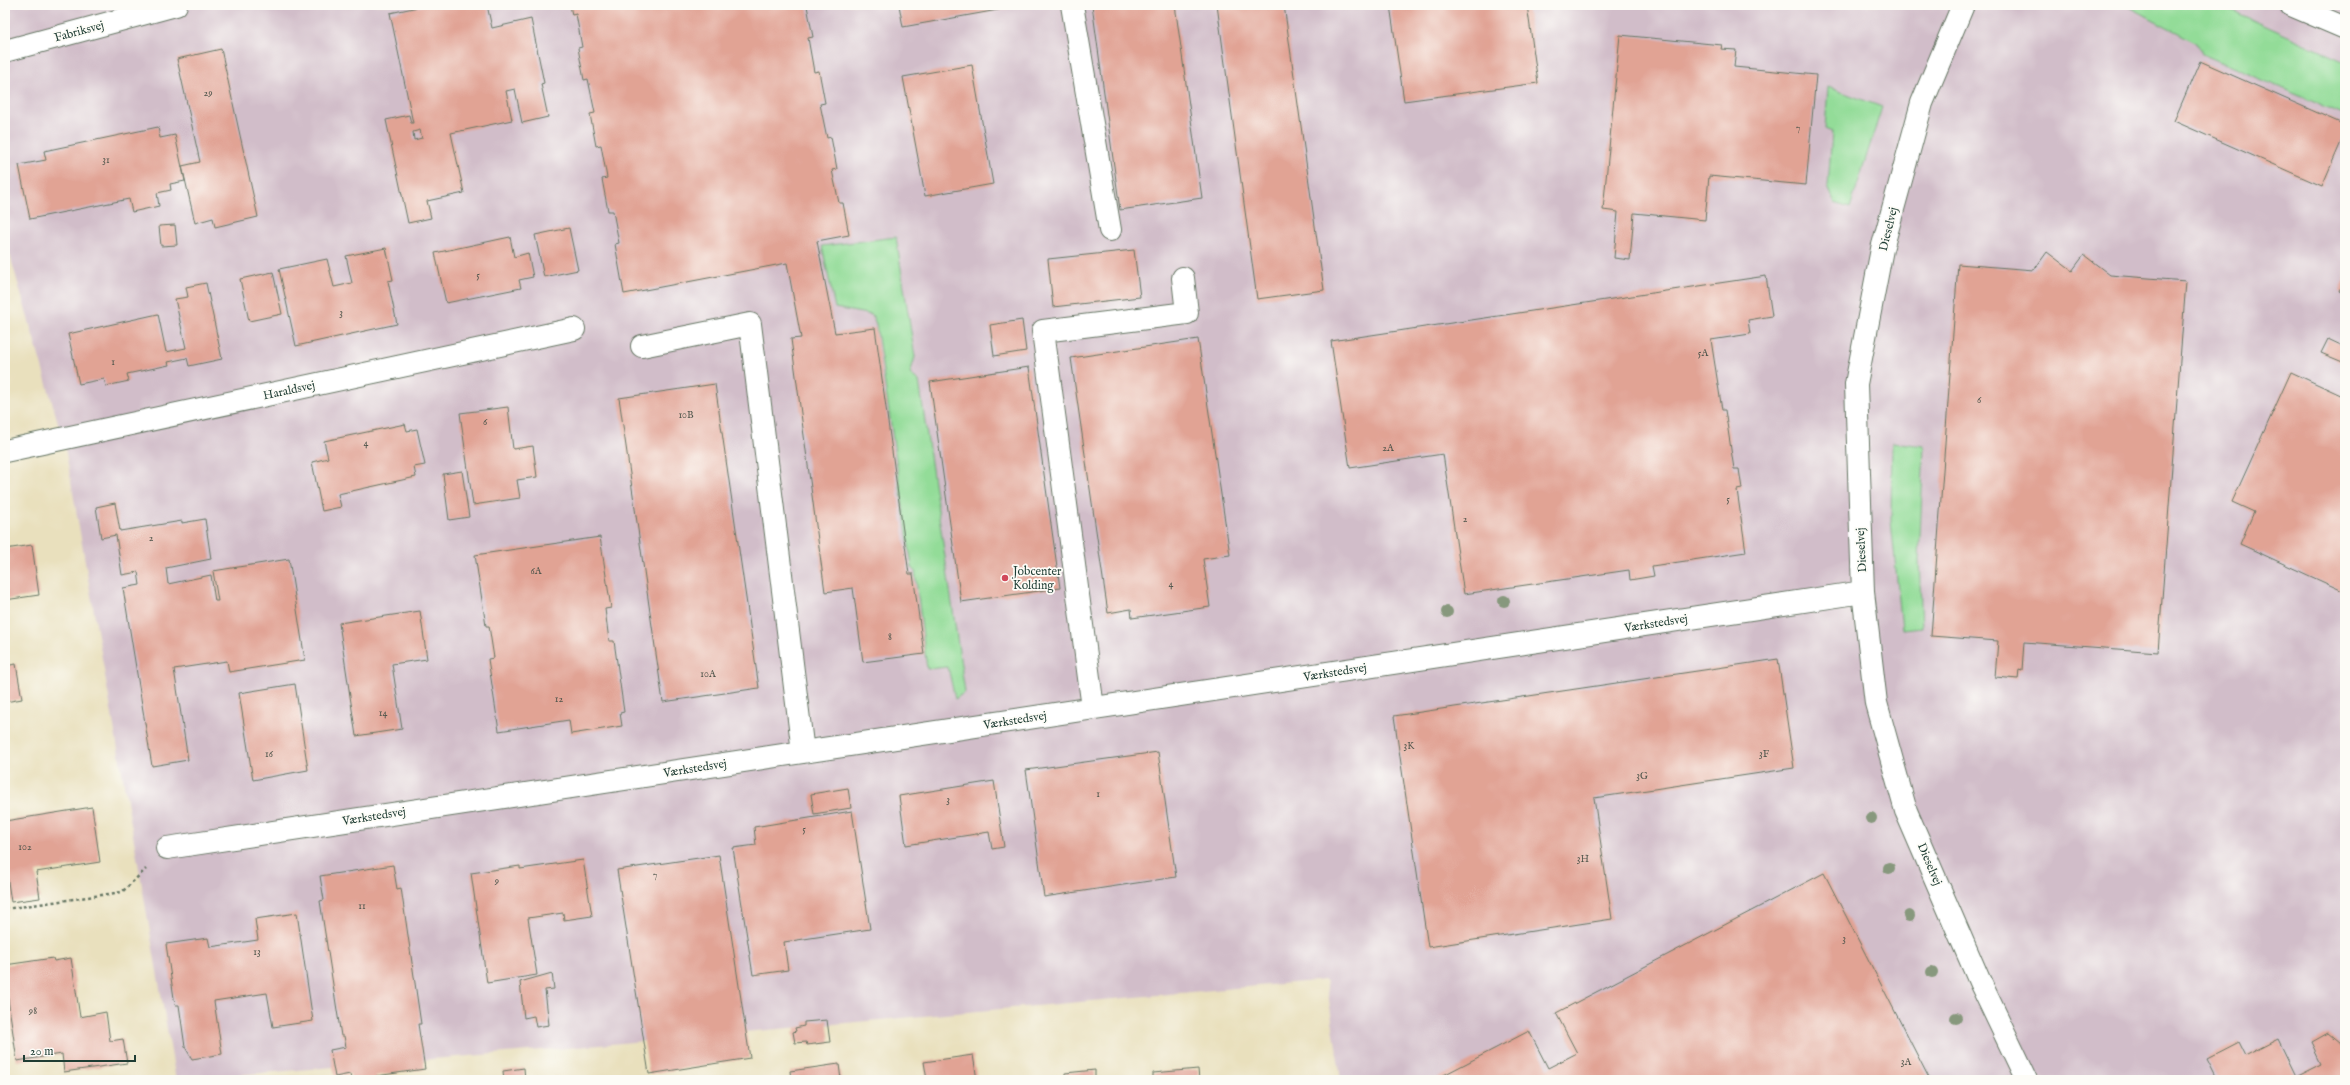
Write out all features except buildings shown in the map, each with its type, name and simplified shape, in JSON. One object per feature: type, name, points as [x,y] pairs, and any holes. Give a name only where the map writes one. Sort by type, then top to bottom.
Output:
[{"type":"street","name":"Fabriksvej","points":[[5,51],[176,5]]},
{"type":"street","points":[[1072,5],[1110,230]]},
{"type":"street","name":"Dieselvej","points":[[1963,5],[1922,103],[1883,244],[1856,384],[1863,592],[1876,703],[1906,811],[1980,982],[2027,1080]]},
{"type":"street","points":[[2292,5],[2345,28]]},
{"type":"street","points":[[1093,708],[1043,331],[1186,313],[1183,278]]},
{"type":"street","points":[[642,346],[750,324],[803,752]]},
{"type":"street","name":"Haraldsvej","points":[[5,451],[574,329]]},
{"type":"street","name":"Værkstedsvej","points":[[167,848],[1863,592]]},
{"type":"path","points":[[5,909],[122,892],[167,848]]},
{"type":"shaded area","points":[[5,5],[2345,5],[2345,1080],[1341,1080],[1326,980],[555,1049],[176,1080],[65,447],[5,238]]},
{"type":"green space","points":[[2126,5],[2220,5],[2345,62],[2344,115],[2202,54],[2197,43]]},
{"type":"green space","points":[[1828,87],[1882,107],[1850,208],[1835,203],[1828,187],[1832,132],[1825,129]]},
{"type":"green space","points":[[896,237],[915,357],[910,374],[919,381],[965,692],[955,699],[948,667],[927,669],[915,571],[912,567],[876,324],[872,315],[835,308],[822,246]]},
{"type":"green space","points":[[1892,442],[1924,446],[1919,560],[1922,627],[1902,629],[1891,521]]},
{"type":"place","name":"Jobcenter Kolding","points":[[1005,578]]}]
